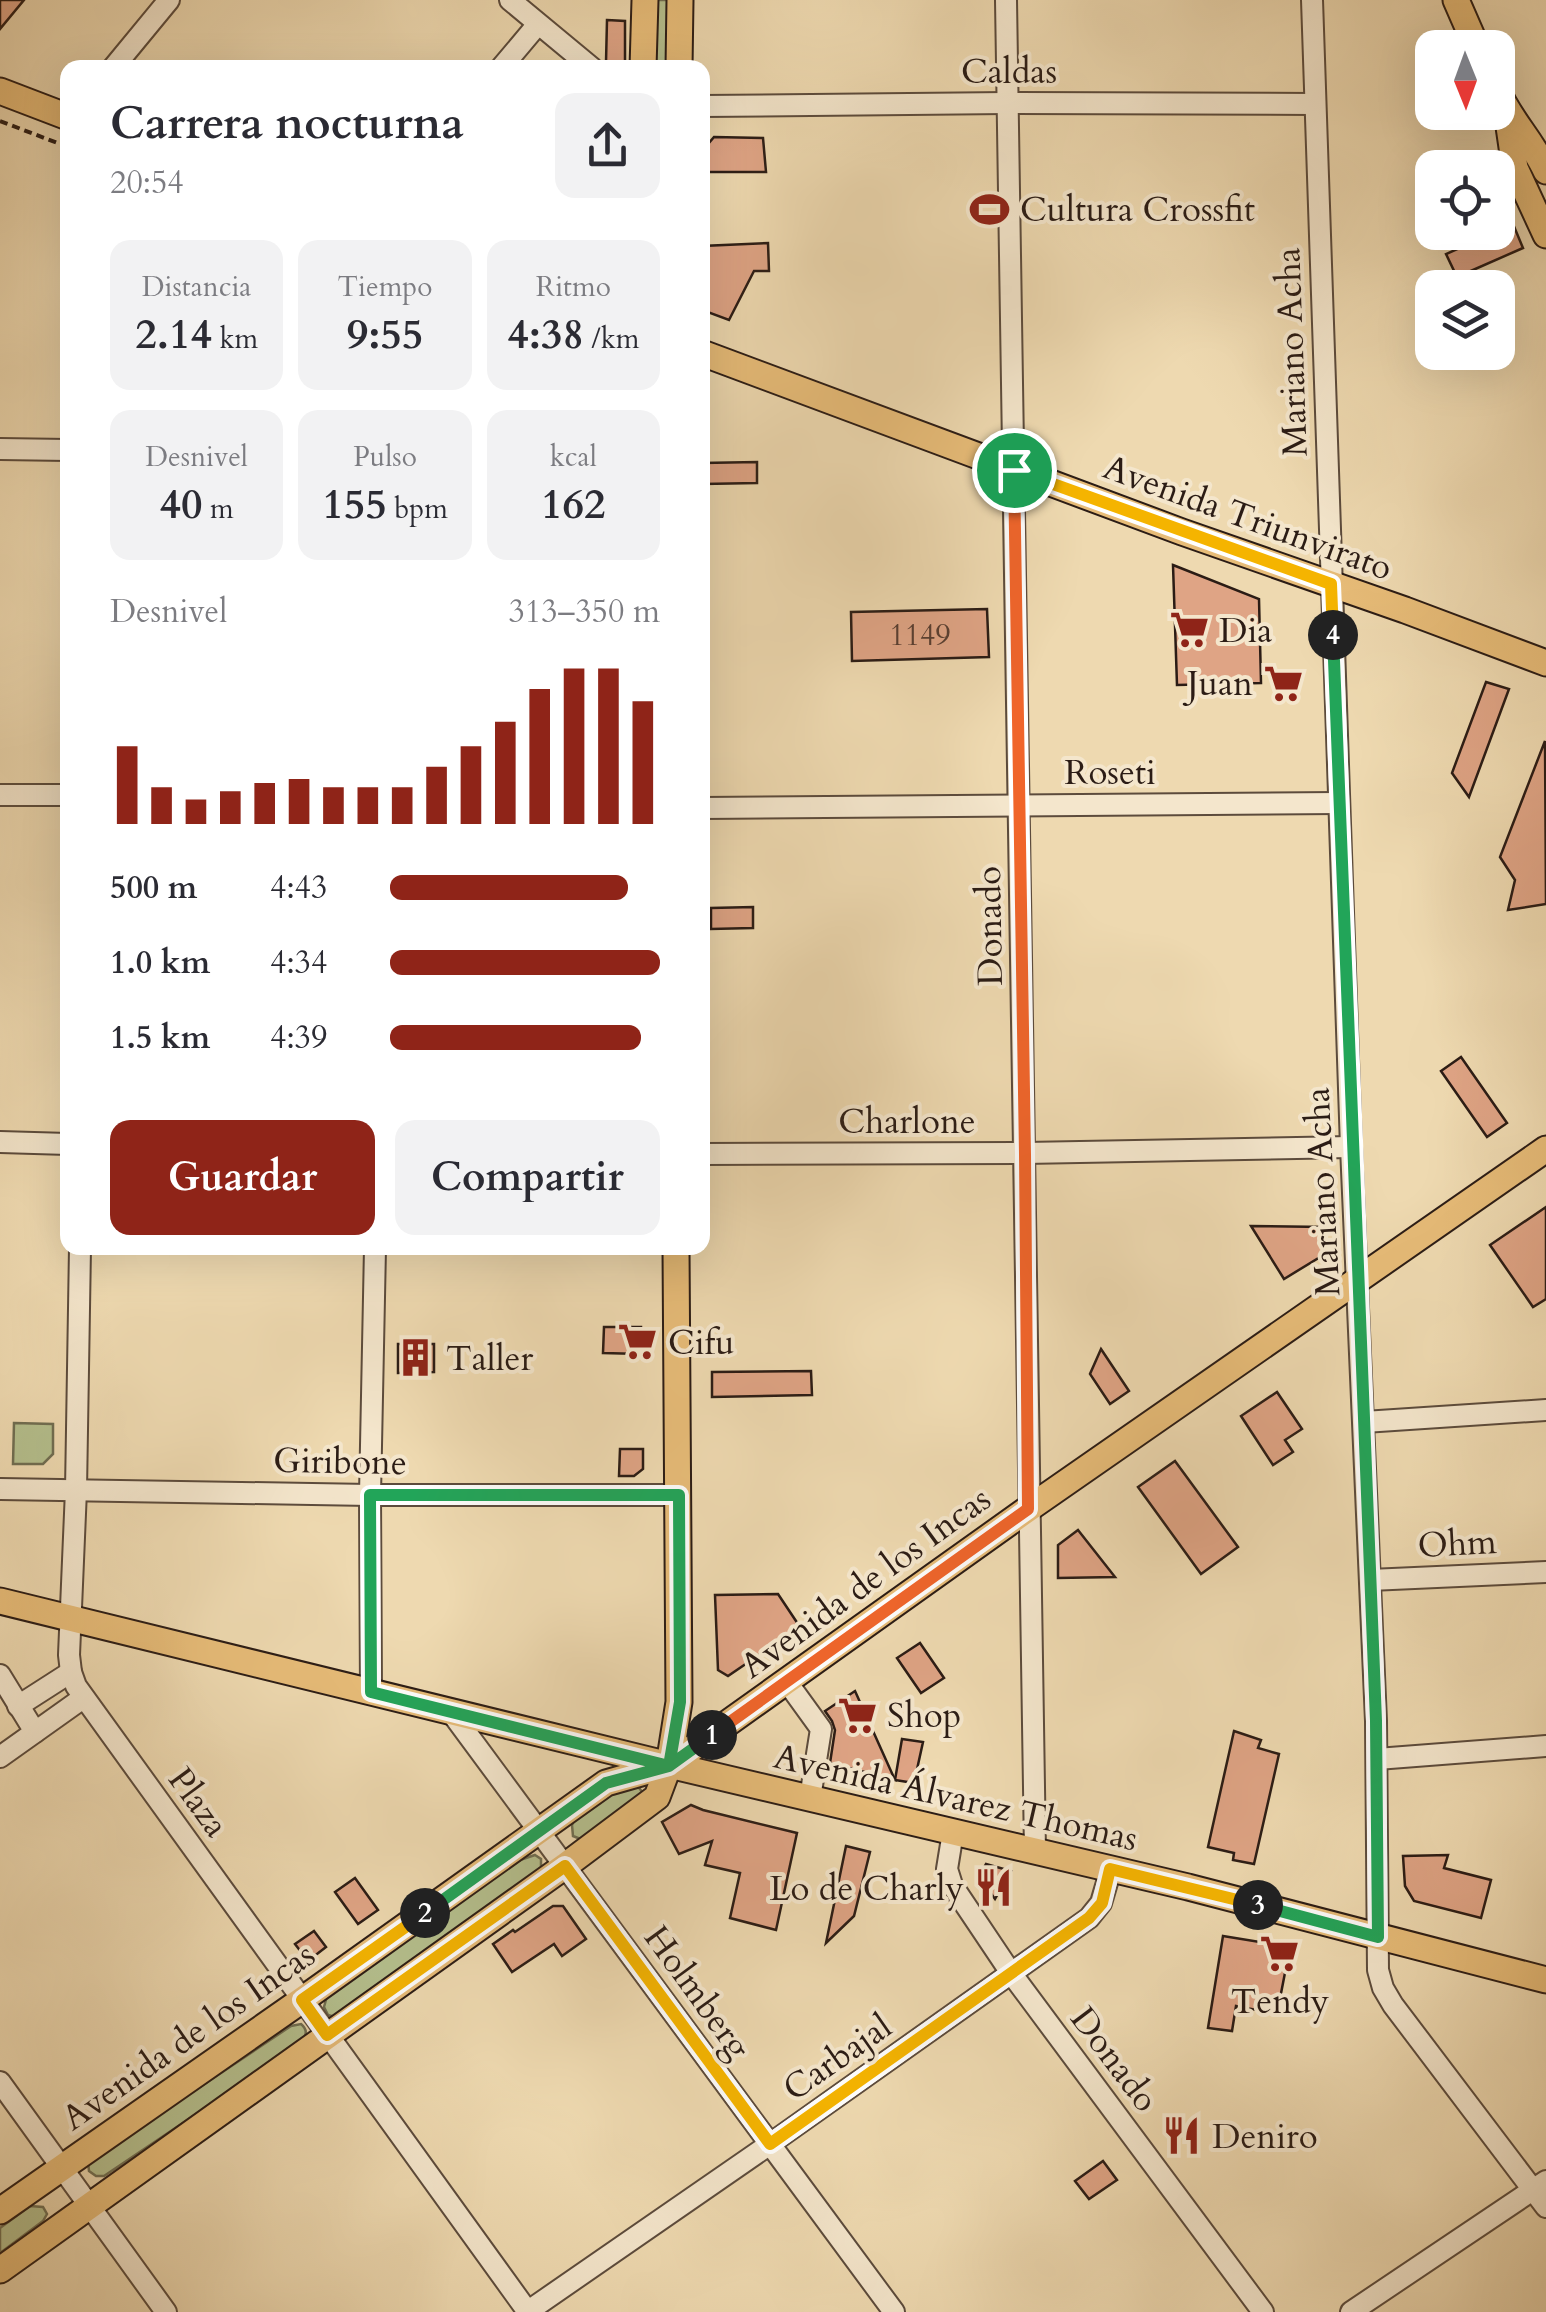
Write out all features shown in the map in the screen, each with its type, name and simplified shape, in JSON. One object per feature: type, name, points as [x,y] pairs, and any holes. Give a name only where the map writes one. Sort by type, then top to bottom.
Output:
[{"type":"main road","points":[[643,60],[645,0]]},
{"type":"main road","points":[[679,60],[680,0]]},
{"type":"main road","points":[[1456,0],[1470,30]]},
{"type":"main road","points":[[0,91],[60,114]]},
{"type":"main road","points":[[1515,121],[1546,170]]},
{"type":"main road","points":[[1508,130],[1515,168],[1545,230]]},
{"type":"main road","name":"Avenida Triunvirato","points":[[710,356],[1546,663]]},
{"type":"main road","name":"Avenida de los Incas","points":[[0,2211],[606,1783],[669,1766],[1028,1509],[1546,1148]]},
{"type":"main road","points":[[669,1766],[680,1702],[676,1255]]},
{"type":"main road","name":"Avenida Álvarez Thomas","points":[[0,1602],[1110,1869],[1546,1980]]},
{"type":"main road","name":"Avenida de los Incas","points":[[0,2270],[657,1797],[669,1766]]},
{"type":"street","points":[[120,60],[169,0]]},
{"type":"street","points":[[510,0],[582,60]]},
{"type":"street","name":"Donado","points":[[1006,0],[1034,1851]]},
{"type":"street","name":"Mariano Acha","points":[[1312,0],[1351,1147],[1377,1759],[1378,1970],[1393,2005],[1542,2193]]},
{"type":"street","points":[[508,60],[538,24]]},
{"type":"street","name":"Caldas","points":[[710,106],[1315,104]]},
{"type":"street","points":[[0,449],[60,450]]},
{"type":"street","points":[[0,794],[60,795]]},
{"type":"street","name":"Roseti","points":[[710,808],[1339,803]]},
{"type":"street","points":[[0,1142],[60,1144]]},
{"type":"street","name":"Charlone","points":[[710,1154],[1025,1154],[1351,1147]]},
{"type":"street","name":"Plaza","points":[[80,1255],[71,1672],[83,1698],[528,2312]]},
{"type":"street","points":[[371,1692],[375,1255]]},
{"type":"street","points":[[1364,1422],[1546,1410]]},
{"type":"street","name":"Giribone","points":[[0,1489],[679,1495]]},
{"type":"street","name":"Ohm","points":[[1370,1580],[1546,1572]]},
{"type":"street","points":[[18,1706],[71,1672]]},
{"type":"street","points":[[0,1676],[35,1732]]},
{"type":"street","points":[[787,1682],[821,1729],[810,1798]]},
{"type":"street","points":[[0,1757],[83,1698]]},
{"type":"street","name":"Holmberg","points":[[450,1712],[894,2312]]},
{"type":"street","points":[[1377,1759],[1546,1746]]},
{"type":"street","name":"Donado","points":[[953,1832],[947,1870],[952,1885],[1011,1973],[1263,2312]]},
{"type":"street","name":"Carbajal","points":[[528,2312],[1089,1918],[1102,1903],[1110,1869]]},
{"type":"street","points":[[0,2082],[166,2312]]},
{"type":"street","points":[[1352,2312],[1542,2193]]},
{"type":"path","points":[[0,121],[60,144]]},
{"type":"green space","points":[[656,0],[671,0],[670,60],[655,60]]},
{"type":"green space","points":[[14,1423],[53,1424],[53,1454],[43,1464],[13,1464]]},
{"type":"green space","points":[[627,1784],[636,1784],[643,1793],[583,1840],[573,1836],[574,1821]]},
{"type":"green space","points":[[535,1855],[541,1859],[541,1871],[335,2017],[328,2015],[324,2007],[327,1996],[520,1860]]},
{"type":"green space","points":[[301,2024],[306,2032],[303,2042],[104,2176],[89,2171],[88,2162],[291,2026]]},
{"type":"green space","points":[[30,2206],[43,2207],[47,2214],[43,2221],[0,2253],[0,2228]]},
{"type":"building","points":[[0,0],[24,0],[0,29]]},
{"type":"building","points":[[607,20],[625,21],[625,60],[606,60]]},
{"type":"building","points":[[714,137],[763,138],[766,172],[710,172],[710,142]]},
{"type":"building","points":[[1515,229],[1523,248],[1473,270],[1454,270],[1446,254],[1455,250],[1515,250]]},
{"type":"building","points":[[768,243],[769,271],[754,271],[729,320],[710,313],[710,246]]},
{"type":"building","points":[[757,462],[757,483],[710,484],[710,463]]},
{"type":"building","points":[[1173,565],[1259,599],[1261,683],[1177,685]]},
{"type":"building","points":[[987,609],[989,657],[852,661],[851,612]]},
{"type":"building","points":[[1486,682],[1509,689],[1469,797],[1452,773]]},
{"type":"building","points":[[1545,741],[1546,904],[1508,910],[1515,880],[1500,857]]},
{"type":"building","points":[[753,907],[753,928],[711,929],[711,908]]},
{"type":"building","points":[[1461,1057],[1507,1123],[1487,1137],[1441,1071]]},
{"type":"building","points":[[1546,1207],[1546,1299],[1533,1307],[1490,1245]]},
{"type":"building","points":[[1251,1226],[1326,1227],[1325,1254],[1284,1279]]},
{"type":"building","points":[[604,1327],[641,1327],[641,1354],[603,1353]]},
{"type":"building","name":"Taller","points":[[398,1344],[434,1344],[434,1372],[398,1373]]},
{"type":"building","points":[[1101,1349],[1129,1391],[1110,1404],[1090,1374]]},
{"type":"building","points":[[811,1371],[812,1395],[712,1397],[712,1372]]},
{"type":"building","points":[[1277,1392],[1302,1429],[1285,1440],[1293,1452],[1273,1465],[1241,1416]]},
{"type":"building","points":[[620,1449],[643,1449],[643,1469],[634,1476],[619,1476]]},
{"type":"building","points":[[1175,1461],[1238,1547],[1201,1574],[1138,1487]]},
{"type":"building","points":[[1078,1530],[1115,1577],[1058,1578],[1058,1545]]},
{"type":"building","points":[[778,1594],[800,1627],[728,1676],[718,1670],[715,1595]]},
{"type":"building","points":[[920,1643],[944,1678],[921,1693],[897,1658]]},
{"type":"building","points":[[855,1691],[895,1780],[830,1763],[835,1730],[825,1711]]},
{"type":"building","points":[[1234,1731],[1261,1740],[1258,1748],[1279,1754],[1254,1864],[1233,1860],[1234,1853],[1208,1847]]},
{"type":"building","points":[[902,1739],[923,1742],[914,1783],[895,1780]]},
{"type":"building","points":[[691,1805],[797,1833],[776,1930],[730,1918],[740,1873],[705,1865],[712,1841],[679,1854],[662,1822]]},
{"type":"building","points":[[846,1846],[870,1852],[854,1916],[826,1943]]},
{"type":"building","points":[[1448,1855],[1444,1868],[1491,1880],[1481,1918],[1414,1901],[1405,1886],[1403,1856]]},
{"type":"building","name":"Lo de Charly","points":[[986,1864],[1011,1871],[995,1899],[979,1877]]},
{"type":"building","points":[[355,1878],[378,1910],[358,1924],[335,1892]]},
{"type":"building","points":[[553,1906],[563,1906],[586,1939],[562,1956],[554,1944],[512,1972],[493,1944]]},
{"type":"building","points":[[314,1931],[326,1947],[308,1961],[295,1944]]},
{"type":"building","points":[[1223,1936],[1290,1947],[1277,2014],[1236,2006],[1232,2031],[1208,2028]]},
{"type":"building","points":[[1103,2161],[1117,2180],[1089,2199],[1075,2181]]},
{"type":"place","name":"Cultura Crossfit","points":[[990,209]]},
{"type":"place","name":"Dia","points":[[1189,630]]},
{"type":"place","name":"Juan","points":[[1283,683]]},
{"type":"place","name":"Cifu","points":[[638,1342]]},
{"type":"place","name":"Taller","points":[[416,1358]]},
{"type":"place","name":"Shop","points":[[857,1715]]},
{"type":"place","name":"Lo de Charly","points":[[994,1888]]},
{"type":"place","name":"Tendy","points":[[1280,1954]]},
{"type":"place","name":"Deniro","points":[[1182,2136]]},
{"type":"route","points":[[1014,470],[1028,1509],[669,1766],[371,1692],[370,1495],[679,1495],[680,1702],[669,1766],[606,1783],[302,2000],[327,2035],[565,1866],[770,2144],[1089,1918],[1102,1903],[1110,1869],[1378,1937],[1376,1721],[1331,584],[1014,470]]}]
